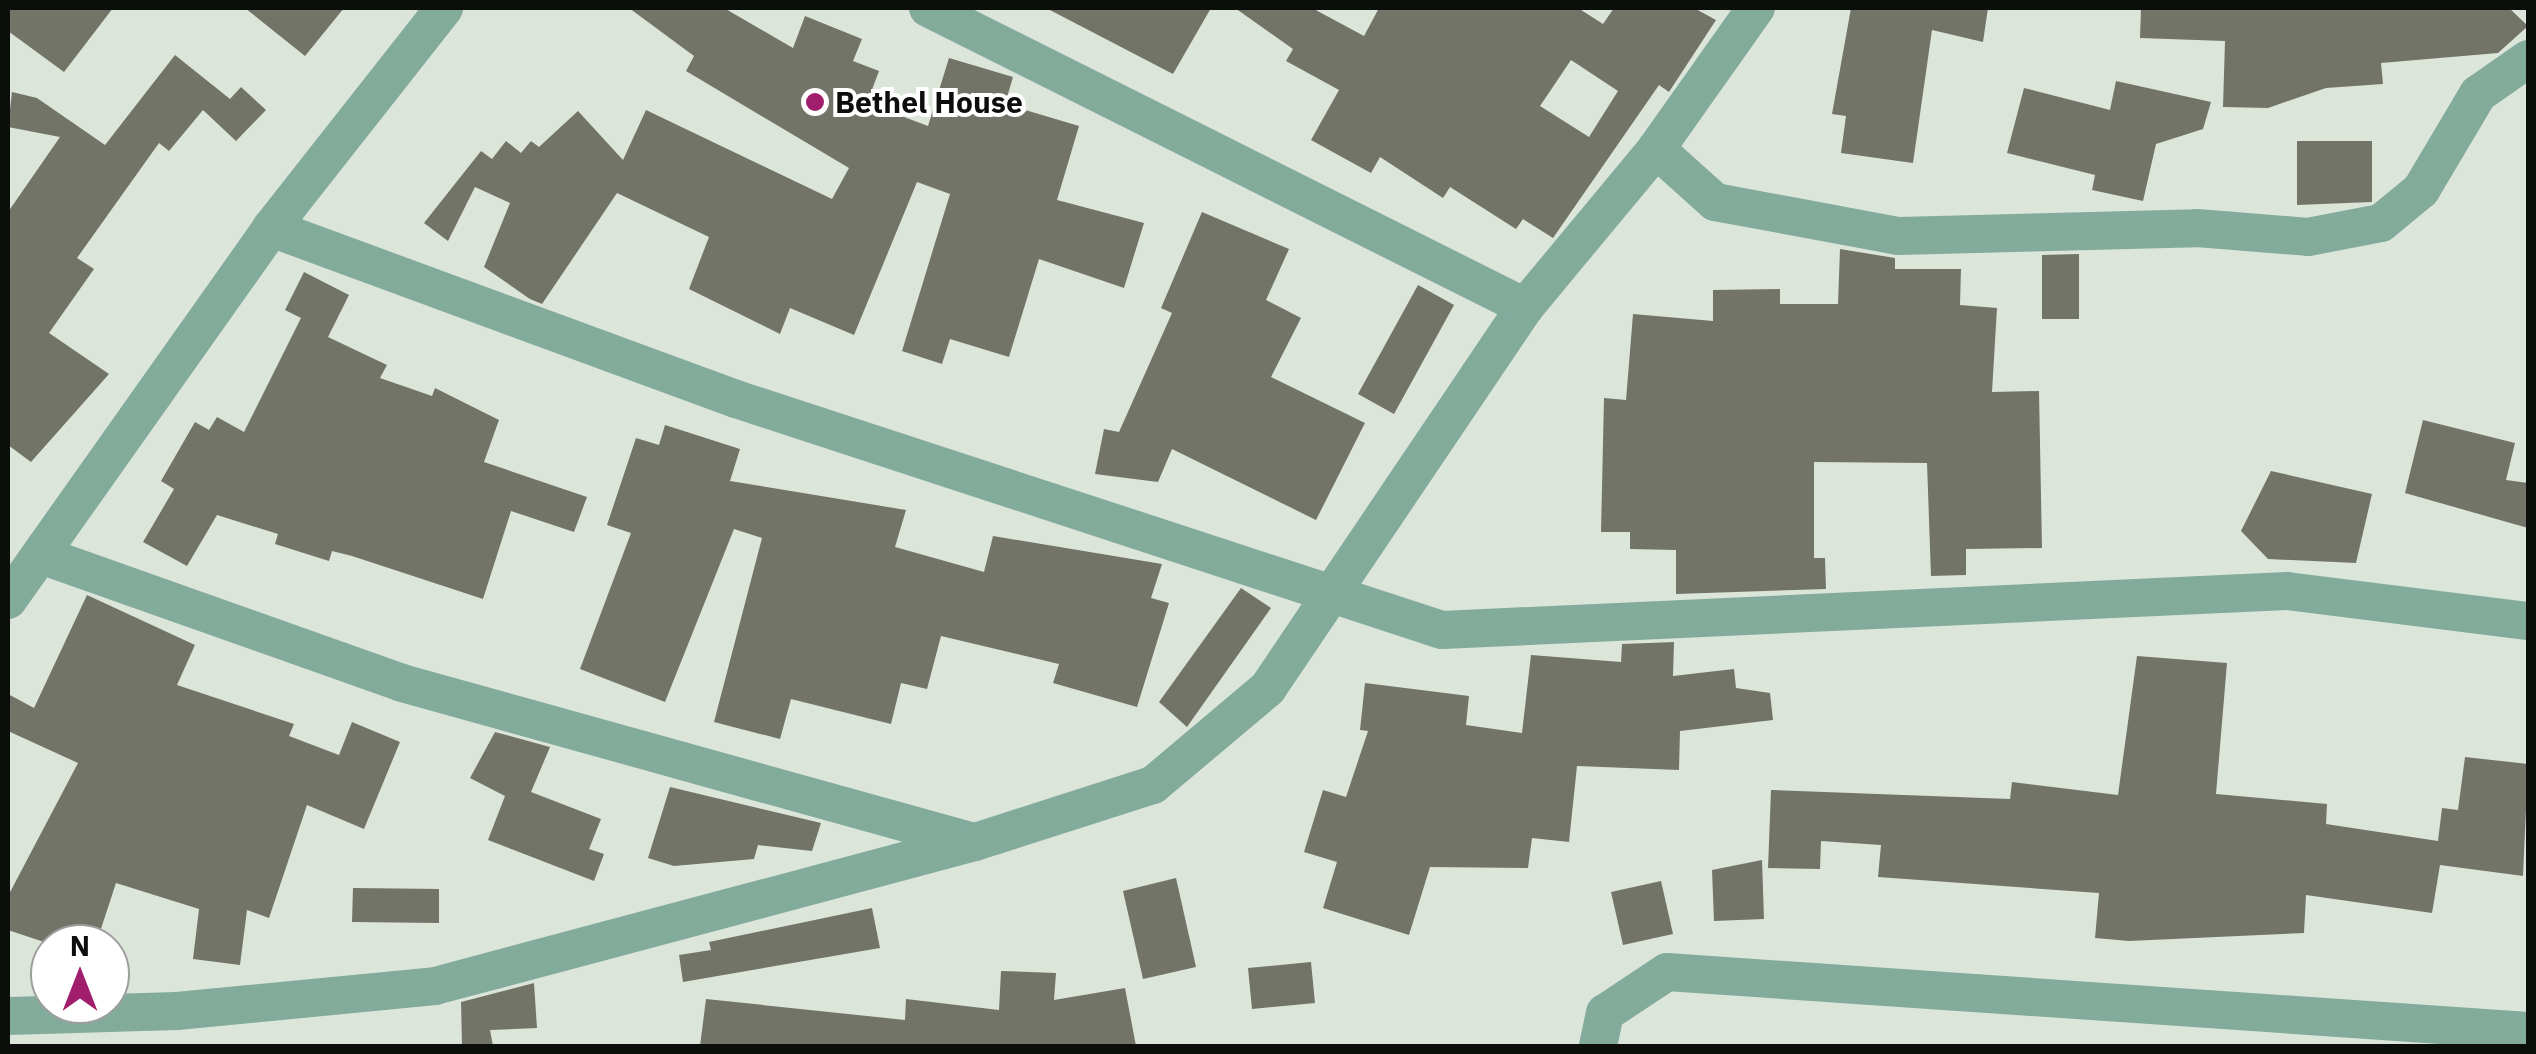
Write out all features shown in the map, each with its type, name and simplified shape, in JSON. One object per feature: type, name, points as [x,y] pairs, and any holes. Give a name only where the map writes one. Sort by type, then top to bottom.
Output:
[{"type":"street","points":[[8,600],[272,228],[444,8]]},
{"type":"street","points":[[928,8],[1525,306]]},
{"type":"street","points":[[8,1016],[178,1012],[435,986],[975,842],[1152,784],[1268,688],[1525,306],[1656,150],[1755,8]]},
{"type":"street","points":[[1656,150],[1714,202],[1898,236],[2197,228],[2308,237],[2381,223],[2421,190],[2478,94],[2528,59]]},
{"type":"street","points":[[272,228],[736,399],[1442,630],[2288,591],[2528,620]]},
{"type":"street","points":[[41,556],[402,683],[975,842]]},
{"type":"street","points":[[1598,1046],[1606,1013],[1666,972],[2528,1031]]},
{"type":"building","points":[[8,8],[113,8],[64,72],[8,31]]},
{"type":"building","points":[[245,8],[344,8],[305,56]]},
{"type":"building","points":[[629,8],[724,8],[793,48],[805,16],[862,39],[853,61],[879,71],[867,103],[928,126],[949,58],[1013,77],[1005,104],[1079,126],[1057,200],[1144,223],[1124,288],[1039,259],[1009,357],[950,339],[942,364],[902,351],[950,194],[917,182],[854,335],[790,308],[780,334],[689,289],[709,237],[617,193],[542,304],[530,299],[484,267],[510,203],[475,187],[448,241],[424,223],[481,151],[492,159],[506,141],[521,153],[531,141],[539,147],[578,111],[623,160],[646,110],[832,199],[849,168],[686,71],[694,56]]},
{"type":"building","points":[[1046,8],[1211,8],[1173,74]]},
{"type":"building","points":[[1235,8],[1312,8],[1364,36],[1379,8],[1578,8],[1603,24],[1614,8],[1694,8],[1716,20],[1669,92],[1659,85],[1553,238],[1523,219],[1516,229],[1450,187],[1443,198],[1380,157],[1371,173],[1311,140],[1339,90],[1286,61],[1293,49]],"holes":[[[1571,60],[1618,91],[1589,137],[1540,106]]]},
{"type":"building","points":[[1851,8],[1988,8],[1983,42],[1932,30],[1913,163],[1841,153],[1846,116],[1832,114]]},
{"type":"building","points":[[2141,8],[2509,8],[2528,26],[2498,53],[2381,63],[2383,84],[2326,88],[2268,108],[2223,107],[2225,41],[2140,38]]},
{"type":"building","points":[[175,55],[230,99],[241,87],[266,110],[236,141],[203,110],[169,151],[159,143],[77,258],[94,269],[49,333],[109,374],[31,462],[8,445],[8,212],[60,137],[8,127],[12,92],[37,98],[105,145]]},
{"type":"building","points":[[2116,81],[2211,102],[2203,129],[2156,144],[2143,201],[2092,190],[2095,175],[2007,153],[2024,88],[2110,110]]},
{"type":"building","points":[[2297,141],[2372,141],[2372,202],[2297,205]]},
{"type":"building","points":[[1202,212],[1289,249],[1266,300],[1301,318],[1271,377],[1365,423],[1316,520],[1172,449],[1158,482],[1095,474],[1104,429],[1119,432],[1172,313],[1161,308]]},
{"type":"building","points":[[1840,249],[1895,258],[1895,269],[1961,269],[1960,305],[1997,308],[1992,392],[2039,391],[2042,548],[1966,549],[1966,575],[1931,576],[1927,463],[1814,462],[1814,558],[1825,558],[1826,589],[1676,594],[1676,550],[1630,549],[1630,532],[1601,532],[1604,398],[1626,400],[1633,314],[1713,321],[1713,290],[1780,289],[1780,304],[1838,304]]},
{"type":"building","points":[[2079,254],[2079,319],[2042,319],[2042,255]]},
{"type":"building","points":[[304,272],[349,295],[328,337],[387,365],[380,378],[432,396],[435,388],[499,420],[484,462],[587,497],[574,532],[511,511],[483,599],[352,556],[332,551],[329,561],[275,544],[278,534],[217,515],[187,566],[143,542],[174,489],[161,481],[195,422],[209,430],[217,417],[244,432],[301,318],[285,310]]},
{"type":"building","points":[[1418,285],[1454,305],[1394,414],[1358,394]]},
{"type":"building","points":[[2423,420],[2515,443],[2506,480],[2528,483],[2528,528],[2405,493]]},
{"type":"building","points":[[665,425],[740,449],[730,481],[906,510],[895,547],[984,572],[993,536],[1162,564],[1151,598],[1169,603],[1137,707],[1053,683],[1059,664],[941,636],[927,689],[901,683],[891,724],[791,699],[780,739],[714,722],[762,538],[734,529],[665,702],[580,669],[631,533],[607,525],[636,438],[659,445]]},
{"type":"building","points":[[2271,471],[2372,494],[2356,563],[2268,559],[2241,531]]},
{"type":"building","points":[[1241,588],[1271,608],[1187,727],[1159,702]]},
{"type":"building","points":[[87,595],[195,645],[177,685],[294,724],[289,736],[339,755],[352,722],[400,742],[364,829],[307,805],[269,918],[247,910],[240,965],[193,959],[199,909],[116,883],[103,924],[30,924],[30,937],[8,930],[8,896],[78,763],[8,731],[8,694],[34,708]]},
{"type":"building","points":[[1674,642],[1673,676],[1734,669],[1736,688],[1770,693],[1773,720],[1680,731],[1679,770],[1577,766],[1569,842],[1532,838],[1528,868],[1430,867],[1409,935],[1323,908],[1337,862],[1304,852],[1323,790],[1346,797],[1368,731],[1360,730],[1365,683],[1469,696],[1466,725],[1522,733],[1531,655],[1621,662],[1622,644]]},
{"type":"building","points":[[2137,656],[2227,663],[2216,794],[2327,804],[2326,824],[2438,841],[2442,808],[2458,810],[2465,757],[2528,764],[2523,876],[2440,865],[2432,913],[2306,895],[2304,933],[2129,941],[2095,938],[2099,893],[1878,877],[1881,845],[1821,841],[1820,869],[1768,868],[1771,790],[2010,799],[2012,782],[2118,795]]},
{"type":"building","points":[[495,732],[550,747],[531,792],[601,819],[589,849],[604,854],[594,881],[488,840],[505,796],[470,778]]},
{"type":"building","points":[[670,787],[821,823],[812,851],[758,845],[754,859],[674,866],[648,858]]},
{"type":"building","points":[[1762,860],[1764,919],[1714,921],[1712,870]]},
{"type":"building","points":[[1176,878],[1196,967],[1143,979],[1123,891]]},
{"type":"building","points":[[1661,881],[1673,934],[1623,945],[1611,892]]},
{"type":"building","points":[[353,888],[439,889],[439,923],[352,922]]},
{"type":"building","points":[[872,908],[880,948],[683,982],[679,955],[711,950],[709,942]]},
{"type":"building","points":[[1311,962],[1315,1003],[1252,1009],[1248,968]]},
{"type":"building","points":[[1001,971],[1056,973],[1054,1000],[1125,988],[1136,1046],[700,1046],[706,999],[905,1020],[906,999],[999,1010]]},
{"type":"building","points":[[534,983],[537,1028],[490,1030],[493,1046],[462,1046],[461,1002]]},
{"type":"place","name":"Bethel House","points":[[815,102]]}]
